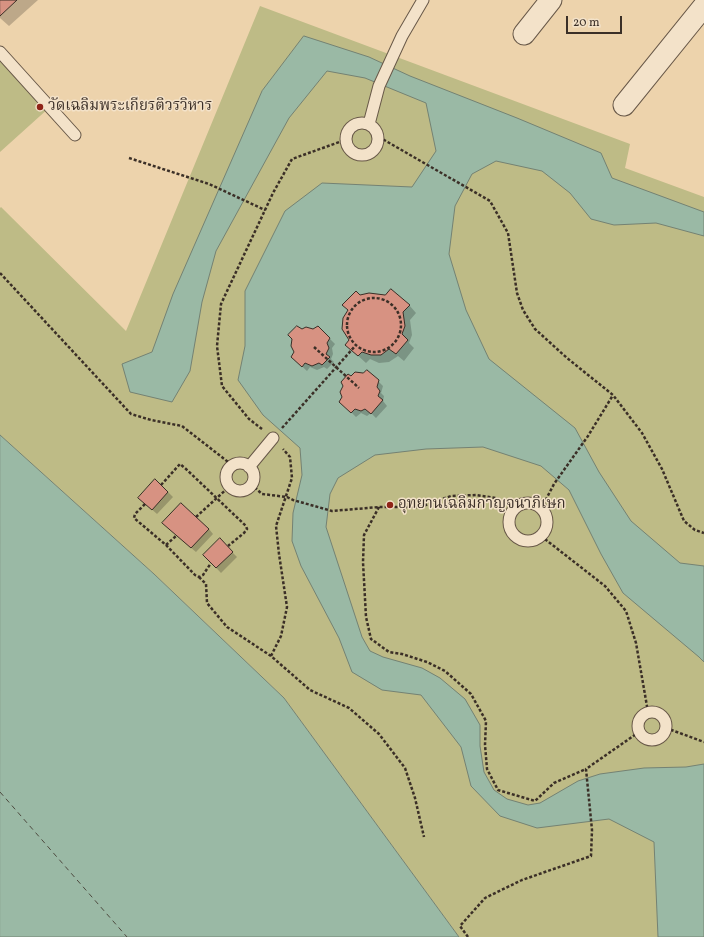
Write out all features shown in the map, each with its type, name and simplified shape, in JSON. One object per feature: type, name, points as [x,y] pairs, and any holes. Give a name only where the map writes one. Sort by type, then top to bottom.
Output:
[{"type":"street","points":[[524,34],[551,0]]},
{"type":"street","points":[[624,105],[704,6]]},
{"type":"lane","points":[[369,124],[379,86],[402,36],[423,0]]},
{"type":"lane","points":[[0,52],[75,134]]},
{"type":"lane","points":[[358,122],[369,124],[377,131],[379,137],[378,144],[375,149],[365,155],[354,153],[347,146],[345,140],[348,129],[358,122]]},
{"type":"lane","points":[[249,467],[273,438]]},
{"type":"lane","points":[[241,464],[249,467],[252,471],[253,475],[251,484],[246,489],[237,490],[230,486],[227,482],[226,474],[232,465],[241,464]]},
{"type":"lane","points":[[523,503],[530,503],[542,509],[545,514],[547,525],[541,536],[528,541],[516,537],[511,531],[509,525],[511,513],[515,508],[523,503]]},
{"type":"lane","points":[[648,712],[653,712],[664,718],[666,728],[662,737],[652,741],[646,739],[639,732],[638,728],[640,718],[648,712]]},
{"type":"path","points":[[379,137],[490,201],[508,233],[517,293],[523,310],[535,329],[613,395],[642,433],[662,469],[684,521],[695,530],[704,533]]},
{"type":"path","points":[[271,656],[281,636],[287,607],[276,526],[287,497],[292,478],[290,457],[273,438],[249,419],[222,386],[217,346],[221,304],[273,193],[292,159],[345,140]]},
{"type":"path","points":[[129,158],[209,184],[265,210]]},
{"type":"path","points":[[0,273],[131,414],[151,420],[182,426],[232,465]]},
{"type":"path","points":[[375,297],[388,301],[397,310],[402,322],[400,335],[392,346],[380,351],[367,351],[356,345],[348,334],[347,321],[352,309],[362,300],[375,297]]},
{"type":"path","points":[[273,438],[356,345]]},
{"type":"path","points":[[314,347],[359,388]]},
{"type":"path","points":[[542,509],[554,484],[588,436],[613,395]]},
{"type":"path","points":[[161,485],[180,464],[186,469],[246,526],[247,529],[244,533],[228,546]]},
{"type":"path","points":[[251,484],[262,494],[287,497],[292,500],[332,511],[379,507],[420,507],[451,496],[476,495],[496,498],[515,508]]},
{"type":"path","points":[[196,517],[230,486]]},
{"type":"path","points":[[145,504],[135,514],[134,518],[166,545],[195,575],[206,584],[207,603],[227,627],[271,656],[310,690],[349,708],[379,734],[405,768],[415,798],[424,837]]},
{"type":"path","points":[[379,507],[364,535],[363,562],[366,617],[371,639],[389,652],[402,654],[427,662],[445,671],[471,694],[486,721],[485,745],[487,769],[498,790],[535,801],[554,783],[586,769],[639,732]]},
{"type":"path","points":[[166,545],[176,536]]},
{"type":"path","points":[[541,536],[605,586],[626,611],[636,643],[648,712]]},
{"type":"path","points":[[199,577],[203,575],[211,563]]},
{"type":"path","points":[[666,728],[704,742]]},
{"type":"path","points":[[468,937],[460,926],[485,898],[522,880],[591,856],[592,830],[586,769]]},
{"type":"shaded area","name":"อุทยานเฉลิมกาญจนาภิเษก","points":[[260,6],[630,144],[625,168],[704,197],[704,937],[459,937],[284,698],[154,574],[0,435],[0,208],[1,207],[126,331]]},
{"type":"shaded area","points":[[304,36],[369,57],[410,76],[601,153],[612,178],[704,212],[704,236],[656,223],[614,225],[591,219],[570,193],[542,171],[496,161],[472,174],[455,206],[449,254],[466,310],[489,359],[575,428],[599,472],[631,521],[680,563],[704,566],[704,662],[623,593],[601,554],[569,490],[541,466],[483,447],[426,449],[375,455],[338,478],[330,494],[326,527],[362,637],[370,651],[383,657],[422,668],[440,678],[465,699],[480,725],[480,746],[484,772],[494,790],[507,799],[528,805],[540,803],[578,781],[600,774],[644,768],[686,767],[704,764],[704,937],[658,937],[654,842],[609,819],[537,828],[500,816],[471,786],[461,747],[421,695],[382,690],[352,672],[339,638],[301,566],[292,541],[293,513],[302,475],[300,448],[263,415],[238,380],[245,346],[245,291],[285,211],[322,183],[412,187],[436,151],[426,103],[365,78],[327,71],[289,118],[216,251],[202,302],[190,371],[172,402],[130,392],[122,364],[152,352],[173,294],[262,91]]},
{"type":"shaded area","points":[[0,50],[50,107],[0,152]]},
{"type":"shaded area","points":[[0,435],[154,574],[284,698],[459,937],[0,937]]},
{"type":"building","points":[[0,0],[17,0],[0,16]]},
{"type":"building","points":[[391,289],[410,305],[403,312],[405,326],[402,334],[408,340],[396,354],[389,349],[381,355],[371,355],[362,352],[358,356],[345,345],[349,340],[342,329],[343,318],[348,310],[342,305],[356,291],[360,295],[369,293],[385,295]]},
{"type":"building","points":[[297,326],[302,329],[306,327],[313,329],[318,326],[330,338],[327,343],[329,348],[326,354],[330,357],[322,365],[319,363],[312,366],[305,363],[302,367],[291,357],[294,352],[291,346],[292,339],[288,335]]},
{"type":"building","points":[[367,370],[379,380],[377,387],[380,391],[378,396],[383,400],[371,414],[365,409],[361,411],[355,409],[351,413],[339,402],[342,397],[340,392],[343,386],[341,382],[348,374],[351,376],[355,372],[363,373]]},
{"type":"building","points":[[155,479],[168,492],[152,510],[138,498]]},
{"type":"building","points":[[181,503],[209,529],[191,548],[162,523]]},
{"type":"building","points":[[220,538],[233,552],[216,568],[203,555]]},
{"type":"ferry route","points":[[0,792],[127,937]]},
{"type":"place","name":"วัดเฉลิมพระเกียรติวรวิหาร","points":[[40,107]]},
{"type":"place","name":"อุทยานเฉลิมกาญจนาภิเษก","points":[[390,505]]}]
